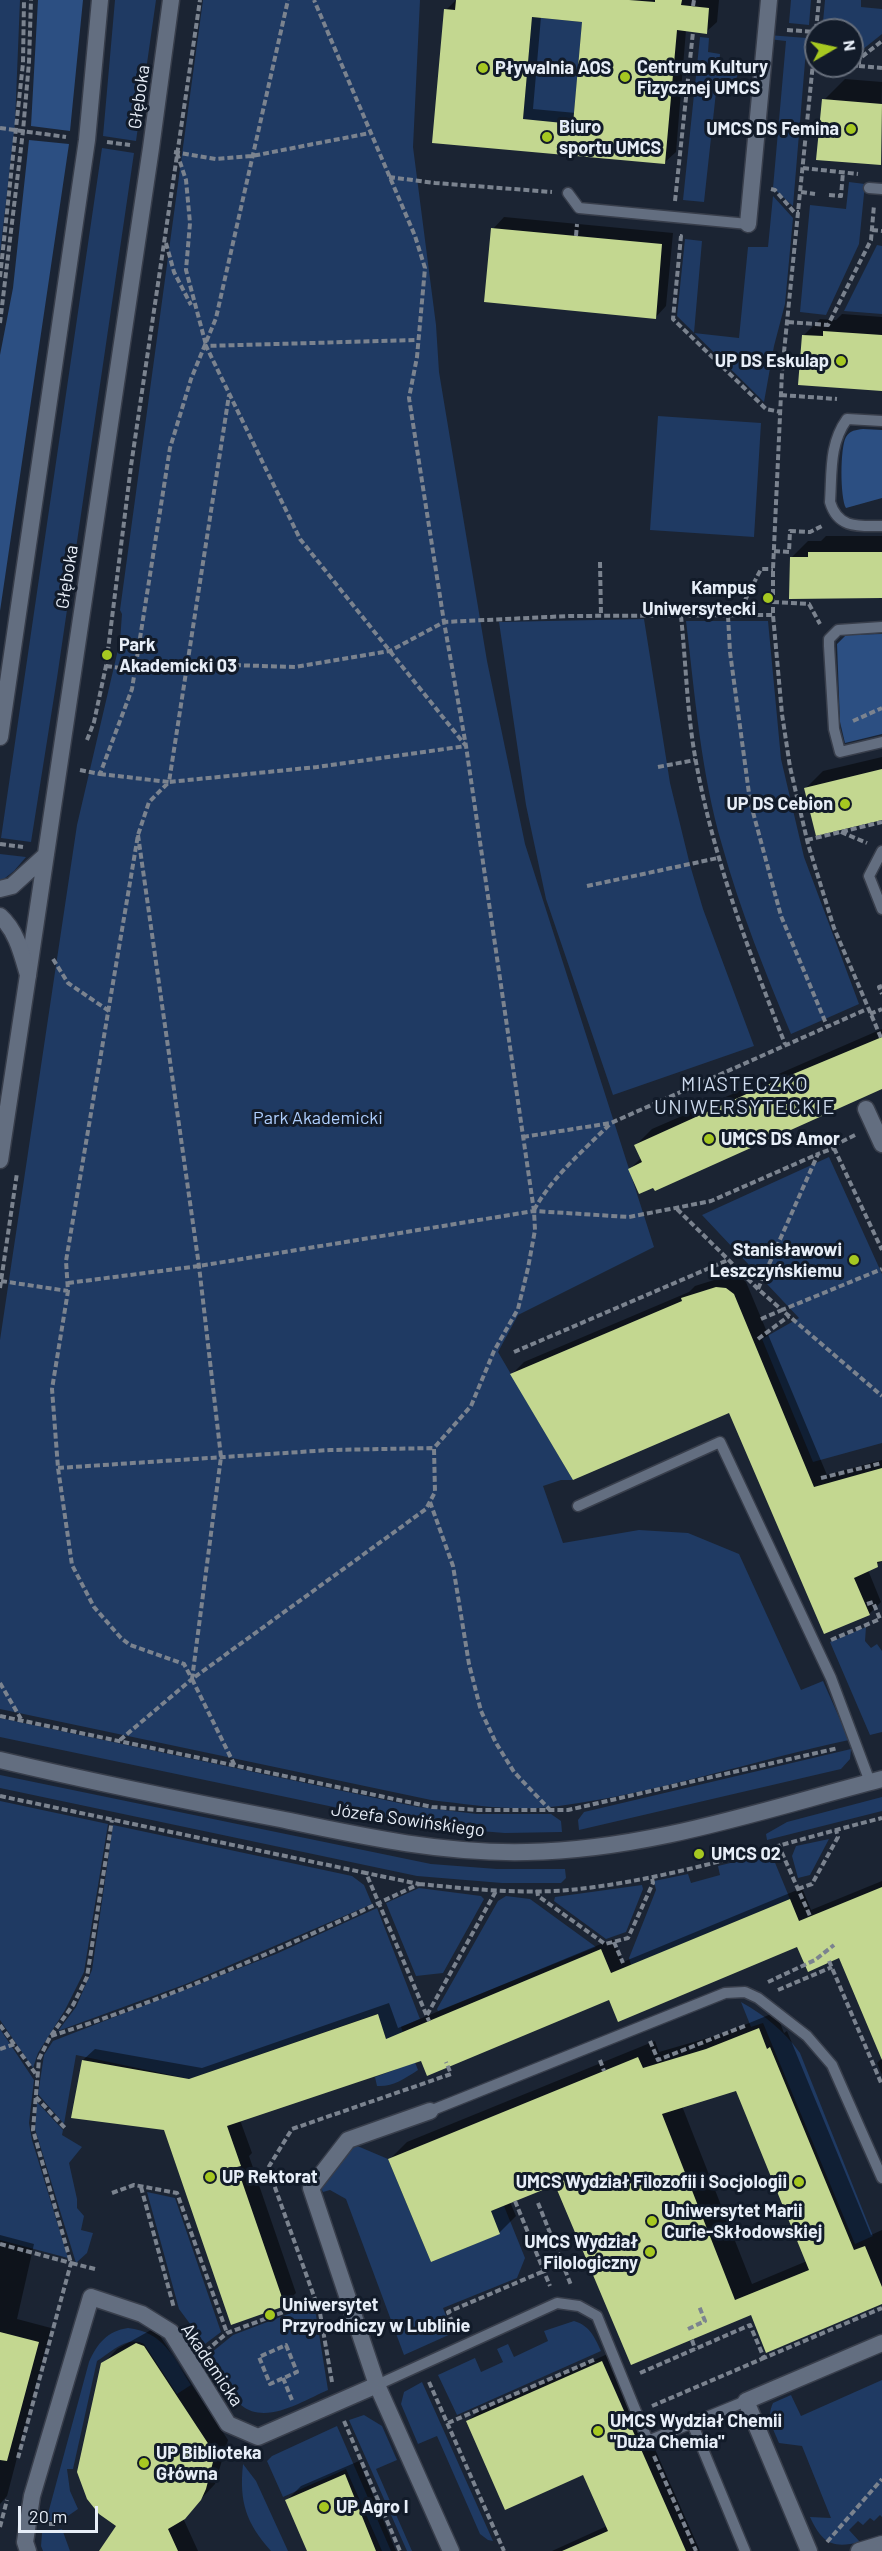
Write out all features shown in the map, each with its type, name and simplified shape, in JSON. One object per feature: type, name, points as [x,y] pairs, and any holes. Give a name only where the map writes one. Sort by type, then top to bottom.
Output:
[{"type":"street","points":[[0,737],[87,140],[100,0]]},
{"type":"street","name":"Głęboka","points":[[0,1160],[171,0]]},
{"type":"street","points":[[748,224],[769,0]]},
{"type":"street","points":[[0,889],[12,886],[46,855]]},
{"type":"street","points":[[0,916],[8,923],[20,947],[28,975]]},
{"type":"street","points":[[866,1109],[882,1144]]},
{"type":"street","name":"Józefa Sowińskiego","points":[[0,1760],[375,1838],[470,1851],[560,1850],[641,1840],[876,1781]]},
{"type":"street","points":[[430,2111],[348,2140],[311,2188],[377,2385],[451,2551]]},
{"type":"street","name":"Akademicka","points":[[28,2551],[25,2542],[32,2496],[91,2297],[141,2314],[171,2332],[228,2424],[258,2437],[377,2385]]},
{"type":"street","points":[[809,2551],[746,2401],[882,2343]]},
{"type":"street","points":[[859,2551],[882,2544]]},
{"type":"lane","points":[[568,193],[579,208],[748,224]]},
{"type":"lane","points":[[882,421],[847,419],[838,431],[833,445],[830,502],[833,511],[844,523],[852,526],[882,526]]},
{"type":"lane","points":[[882,627],[846,628],[832,633],[829,639],[834,729],[840,752],[882,742]]},
{"type":"lane","points":[[882,852],[869,876],[882,909]]},
{"type":"lane","points":[[578,1506],[720,1442],[831,1678],[856,1744],[876,1781]]},
{"type":"lane","points":[[430,2111],[725,1994],[745,1992],[758,1998],[807,2036],[832,2065],[882,2178]]},
{"type":"lane","points":[[377,2385],[557,2303],[579,2306],[597,2316],[648,2441],[746,2401]]},
{"type":"lane","points":[[692,2423],[745,2551]]},
{"type":"path","points":[[0,277],[23,63],[24,0]]},
{"type":"path","points":[[0,323],[23,131],[31,0]]},
{"type":"path","points":[[83,750],[94,722],[106,666],[131,466],[200,0]]},
{"type":"path","points":[[100,774],[132,689],[170,448],[191,378],[216,318],[288,0]]},
{"type":"path","points":[[120,1740],[192,1679],[426,1509],[435,1492],[434,1448],[471,1406],[494,1351],[518,1309],[535,1230],[466,746],[409,398],[425,268],[415,236],[314,0]]},
{"type":"path","points":[[693,6],[694,0]]},
{"type":"path","points":[[817,18],[819,0]]},
{"type":"path","points":[[766,28],[804,31]]},
{"type":"path","points":[[693,32],[671,236],[681,236],[673,319],[766,409],[781,412]]},
{"type":"path","points":[[864,54],[882,41]]},
{"type":"path","points":[[864,66],[882,68]]},
{"type":"path","points":[[813,78],[781,395],[772,569],[773,602],[782,714],[790,767],[807,840],[834,928],[882,1040]]},
{"type":"path","points":[[0,128],[73,138]]},
{"type":"path","points":[[165,150],[216,159],[252,156],[370,133]]},
{"type":"path","points":[[103,141],[136,146]]},
{"type":"path","points":[[176,152],[186,180],[190,223],[186,270],[195,312],[206,346],[300,539],[466,746]]},
{"type":"path","points":[[788,322],[828,325],[871,240],[878,176],[803,168]]},
{"type":"path","points":[[829,195],[841,196],[843,172]]},
{"type":"path","points":[[389,177],[543,192]]},
{"type":"path","points":[[752,187],[775,190],[794,212],[799,212]]},
{"type":"path","points":[[801,192],[815,194]]},
{"type":"path","points":[[872,230],[882,231]]},
{"type":"path","points":[[165,239],[174,272],[195,312]]},
{"type":"path","points":[[206,346],[417,340]]},
{"type":"path","points":[[229,393],[169,782],[149,802],[138,835],[66,1261],[68,1291],[51,1389],[58,1468],[72,1565],[94,1607],[121,1638],[130,1645],[184,1664],[235,1766]]},
{"type":"path","points":[[781,395],[837,399]]},
{"type":"path","points":[[774,551],[789,552],[790,531],[810,532]]},
{"type":"path","points":[[600,562],[601,616]]},
{"type":"path","points":[[736,616],[761,569],[772,569]]},
{"type":"path","points":[[773,602],[809,604]]},
{"type":"path","points":[[136,662],[295,667],[390,651],[444,622],[601,616],[774,615]]},
{"type":"path","points":[[681,616],[695,760],[718,858],[744,940],[785,1044]]},
{"type":"path","points":[[728,616],[730,652],[750,801],[781,916],[827,1026]]},
{"type":"path","points":[[106,666],[135,670]]},
{"type":"path","points":[[834,729],[882,708]]},
{"type":"path","points":[[75,769],[169,782],[317,767],[466,746]]},
{"type":"path","points":[[658,767],[695,760]]},
{"type":"path","points":[[807,840],[882,822]]},
{"type":"path","points":[[840,832],[872,845]]},
{"type":"path","points":[[138,835],[199,1266],[221,1457],[192,1679]]},
{"type":"path","points":[[587,886],[718,858]]},
{"type":"path","points":[[48,965],[49,953],[68,983],[109,1011]]},
{"type":"path","points":[[882,986],[879,987],[882,994]]},
{"type":"path","points":[[523,1137],[610,1123],[867,1009]]},
{"type":"path","points":[[870,1014],[882,1009]]},
{"type":"path","points":[[534,1211],[543,1194],[561,1173],[610,1123]]},
{"type":"path","points":[[68,1284],[199,1266],[534,1211],[629,1217],[677,1209],[711,1201],[834,1148],[833,1146],[874,1126]]},
{"type":"path","points":[[834,1148],[882,1250]]},
{"type":"path","points":[[758,1289],[818,1154]]},
{"type":"path","points":[[0,1288],[18,1164]]},
{"type":"path","points":[[677,1209],[758,1289],[882,1396]]},
{"type":"path","points":[[514,1352],[728,1260]]},
{"type":"path","points":[[761,1319],[882,1269]]},
{"type":"path","points":[[1,1281],[68,1291]]},
{"type":"path","points":[[758,1339],[789,1316]]},
{"type":"path","points":[[58,1468],[330,1450],[434,1448]]},
{"type":"path","points":[[821,1478],[882,1463]]},
{"type":"path","points":[[430,1501],[453,1566],[468,1664],[481,1711],[496,1743],[514,1772],[550,1810]]},
{"type":"path","points":[[832,1639],[880,1619],[873,1602],[867,1604]]},
{"type":"path","points":[[0,1683],[22,1719]]},
{"type":"path","points":[[0,1716],[432,1807],[478,1810],[568,1810],[616,1801],[856,1744]]},
{"type":"path","points":[[0,1796],[418,1884],[496,1891],[577,1889],[652,1878],[882,1818]]},
{"type":"path","points":[[17,2461],[71,2263],[33,2130],[39,2059],[50,2037],[73,2005],[87,1977],[112,1820]]},
{"type":"path","points":[[798,1889],[812,1884],[838,1837],[836,1830]]},
{"type":"path","points":[[778,1844],[810,1916]]},
{"type":"path","points":[[366,1873],[429,2021]]},
{"type":"path","points":[[537,1890],[538,1896],[605,1944],[628,1938],[653,1882],[652,1878]]},
{"type":"path","points":[[50,2037],[245,1963],[418,1884]]},
{"type":"path","points":[[427,2015],[496,1891]]},
{"type":"path","points":[[614,1942],[623,1963]]},
{"type":"path","points":[[761,1985],[815,1960],[834,1945]]},
{"type":"path","points":[[830,1961],[882,2085]]},
{"type":"path","points":[[758,1998],[832,1967]]},
{"type":"path","points":[[0,2025],[38,2077]]},
{"type":"path","points":[[0,2049],[15,2044]]},
{"type":"path","points":[[600,2060],[604,2071]]},
{"type":"path","points":[[419,2086],[451,2073],[446,2062]]},
{"type":"path","points":[[36,2096],[65,2128]]},
{"type":"path","points":[[112,2193],[134,2185],[177,2193],[227,2333]]},
{"type":"path","points":[[141,2187],[174,2309],[181,2318]]},
{"type":"path","points":[[515,2201],[538,2258]]},
{"type":"path","points":[[538,2203],[572,2289]]},
{"type":"path","points":[[0,2244],[95,2269]]},
{"type":"path","points":[[459,2336],[448,2312],[544,2271]]},
{"type":"path","points":[[209,2350],[227,2333],[316,2300]]},
{"type":"path","points":[[688,2329],[705,2321],[699,2306]]},
{"type":"path","points":[[696,2551],[648,2441],[645,2409],[882,2308]]},
{"type":"path","points":[[631,2377],[750,2325],[764,2358]]},
{"type":"path","points":[[692,2340],[695,2349]]},
{"type":"path","points":[[200,2343],[211,2361]]},
{"type":"path","points":[[286,2345],[297,2372],[283,2378],[270,2384],[259,2357],[286,2345]]},
{"type":"path","points":[[448,2423],[611,2352]]},
{"type":"path","points":[[421,2363],[504,2551]]},
{"type":"path","points":[[283,2378],[295,2407]]},
{"type":"path","points":[[809,2551],[828,2541],[882,2479]]},
{"type":"path","points":[[0,2527],[9,2494]]},
{"type":"green space","points":[[0,0],[20,0],[15,123],[0,254]]},
{"type":"green space","points":[[115,0],[156,0],[136,141],[103,136]]},
{"type":"green space","name":"Park Akademicki","points":[[203,0],[420,0],[413,147],[436,325],[439,372],[487,661],[525,844],[654,1247],[518,1315],[498,1352],[573,1480],[561,1480],[543,1486],[563,1543],[639,1530],[688,1533],[739,1554],[801,1690],[823,1681],[849,1740],[632,1793],[543,1808],[511,1808],[431,1800],[0,1709],[0,1340],[77,825],[120,641],[122,614],[120,610]]},
{"type":"green space","points":[[791,0],[811,0],[810,18],[804,18],[804,24],[789,23]]},
{"type":"green space","points":[[825,0],[861,0],[861,7],[882,9],[882,34],[864,48],[864,18],[823,18]]},
{"type":"green space","points":[[532,17],[582,22],[573,124],[523,119]]},
{"type":"green space","points":[[768,35],[804,38],[804,74],[793,206],[773,188],[786,41],[768,39]]},
{"type":"green space","points":[[700,37],[709,38],[708,52],[720,54],[719,67],[733,68],[738,75],[733,84],[717,83],[704,202],[683,200]]},
{"type":"green space","points":[[102,148],[134,153],[31,842],[1,838]]},
{"type":"green space","points":[[849,182],[865,184],[859,244],[826,315],[800,312],[810,205],[846,209]]},
{"type":"green space","points":[[773,196],[793,218],[785,304],[774,346],[764,402],[694,333],[739,338],[748,247],[768,247]]},
{"type":"green space","points":[[685,239],[702,241],[694,333],[677,316]]},
{"type":"green space","points":[[877,245],[882,246],[882,314],[844,311]]},
{"type":"green space","points":[[658,416],[761,423],[754,537],[650,530]]},
{"type":"green space","points":[[644,619],[670,783],[690,865],[703,909],[754,1046],[613,1095],[546,899],[526,805],[499,622]]},
{"type":"green space","points":[[686,621],[768,621],[781,759],[804,857],[859,1004],[791,1034],[745,917],[715,818],[700,734]]},
{"type":"green space","points":[[0,854],[26,857],[0,882]]},
{"type":"green space","points":[[829,1157],[882,1274],[882,1443],[813,1462],[762,1339],[799,1318],[702,1215]]},
{"type":"green space","points":[[866,1627],[865,1641],[871,1648],[877,1644],[882,1651],[882,1732],[870,1735],[830,1642]]},
{"type":"green space","points":[[0,1718],[418,1807],[477,1814],[551,1814],[561,1821],[562,1832],[505,1833],[429,1827],[0,1737]]},
{"type":"green space","points":[[851,1749],[850,1759],[841,1769],[579,1830],[578,1820],[584,1812]]},
{"type":"green space","points":[[0,1775],[431,1864],[497,1869],[565,1869],[566,1878],[561,1883],[502,1883],[417,1876],[0,1788]]},
{"type":"green space","points":[[882,1797],[882,1811],[767,1840],[766,1834],[787,1822]]},
{"type":"green space","points":[[0,1801],[108,1824],[84,1972],[65,2010],[38,2053],[33,2068],[0,2020]]},
{"type":"green space","points":[[113,1825],[352,1876],[364,1885],[372,1904],[186,1984],[58,2031],[76,2007],[92,1970]]},
{"type":"green space","points":[[829,1839],[810,1875],[798,1878],[792,1856],[796,1846]]},
{"type":"green space","points":[[771,1853],[790,1899],[631,1965],[629,1958],[656,1890],[654,1881],[688,1874],[691,1883],[720,1875],[718,1866]]},
{"type":"green space","points":[[642,1885],[643,1889],[626,1932],[606,1939],[554,1901],[555,1897]]},
{"type":"green space","points":[[419,1888],[481,1896],[484,1899],[443,1973],[416,1976],[386,1903]]},
{"type":"green space","points":[[506,1896],[530,1899],[596,1947],[438,2011],[437,2009],[498,1901]]},
{"type":"green space","points":[[377,1908],[420,2019],[401,2027],[418,2070],[403,2079],[393,2084],[377,2086],[375,2077],[397,2069],[377,2014],[189,2079],[76,2055],[64,2124],[38,2094],[44,2055],[53,2041],[276,1954]]},
{"type":"green space","points":[[741,2002],[774,2024],[800,2053],[873,2236],[855,2244],[763,2023],[751,2027]]},
{"type":"green space","points":[[0,2029],[34,2080],[29,2123],[32,2140],[68,2258],[0,2240]]},
{"type":"green space","points":[[37,2102],[63,2130],[62,2135],[82,2147],[69,2163],[77,2208],[84,2216],[81,2230],[93,2233],[87,2253],[76,2263],[35,2129]]},
{"type":"green space","points":[[355,2145],[388,2159],[431,2262],[499,2234],[491,2211],[504,2206],[525,2258],[517,2278],[443,2308],[453,2333],[404,2355],[346,2199],[330,2190],[323,2192],[320,2186]]},
{"type":"green space","points":[[147,2192],[175,2198],[221,2332],[205,2344],[179,2309]]},
{"type":"green space","points":[[312,2305],[316,2315],[328,2390],[297,2405],[273,2412],[251,2411],[241,2405],[211,2353],[233,2335]]},
{"type":"green space","points":[[574,2321],[588,2329],[601,2351],[457,2415],[438,2375],[475,2358],[481,2372],[503,2362],[497,2349],[508,2344],[514,2357],[548,2341],[544,2331]]},
{"type":"green space","points":[[128,2328],[140,2330],[159,2340],[173,2356],[191,2385],[177,2394],[144,2344],[138,2342],[126,2343],[97,2361],[73,2469],[67,2469],[70,2491],[78,2509],[62,2520],[46,2521],[89,2362],[104,2339],[114,2332]]},
{"type":"green space","points":[[882,2380],[882,2517],[880,2515],[874,2521],[870,2518],[863,2525],[858,2521],[849,2530],[860,2542],[835,2544],[819,2533],[810,2517],[831,2518],[802,2446],[779,2443],[771,2423],[771,2408],[773,2403],[791,2395],[801,2416]]},
{"type":"green space","points":[[422,2382],[493,2541],[480,2534],[437,2436],[418,2444],[401,2404],[404,2392]]},
{"type":"green space","points":[[364,2415],[382,2426],[397,2460],[376,2469],[412,2551],[407,2551],[349,2420]]},
{"type":"green space","points":[[337,2426],[391,2551],[382,2551],[346,2469],[283,2497],[267,2461],[272,2456]]},
{"type":"green space","points":[[243,2464],[256,2481],[288,2551],[271,2551],[250,2521],[242,2490]]},
{"type":"green space","points":[[62,2529],[70,2551],[43,2551],[42,2533]]},
{"type":"shaded area","points":[[38,0],[83,0],[70,131],[31,126]]},
{"type":"shaded area","points":[[29,140],[69,144],[0,611],[0,355],[13,288]]},
{"type":"shaded area","points":[[863,429],[882,430],[882,498],[846,508],[842,484],[844,443],[849,433]]},
{"type":"shaded area","points":[[882,634],[882,734],[845,743],[840,722],[837,644],[846,635]]},
{"type":"building","points":[[456,0],[655,2],[655,0],[682,0],[681,5],[709,8],[707,34],[677,30],[665,164],[432,143],[444,9],[455,10]],"holes":[[[532,17],[582,22],[573,124],[523,119]]]},
{"type":"building","name":"UMCS DS Femina","points":[[822,99],[882,104],[881,165],[816,160]]},
{"type":"building","points":[[491,228],[662,244],[656,319],[484,302]]},
{"type":"building","name":"UP DS Eskulap","points":[[823,331],[882,335],[882,391],[798,385],[802,335],[823,336]]},
{"type":"building","points":[[808,552],[882,552],[882,598],[789,599],[790,557],[808,557]]},
{"type":"building","name":"UP DS Cebion","points":[[882,769],[882,820],[816,836],[804,788]]},
{"type":"building","name":"UMCS DS Amor","points":[[882,1037],[882,1089],[655,1191],[653,1188],[639,1194],[628,1169],[642,1162],[634,1145],[762,1087]]},
{"type":"building","points":[[716,1287],[726,1288],[734,1294],[814,1487],[882,1468],[882,1561],[877,1562],[878,1567],[854,1578],[870,1615],[824,1634],[729,1413],[573,1480],[510,1374],[682,1301],[681,1298]]},
{"type":"building","points":[[882,1887],[882,2060],[839,1958],[808,1972],[797,1947],[618,2022],[609,2000],[427,2076],[421,2061],[227,2126],[241,2166],[237,2167],[285,2306],[231,2325],[164,2130],[71,2118],[82,2060],[189,2079],[378,2014],[386,2039],[601,1949],[611,1973],[790,1899],[799,1921]]},
{"type":"building","points":[[759,2028],[767,2049],[770,2047],[854,2250],[865,2246],[882,2287],[882,2304],[766,2353],[751,2315],[631,2365],[555,2185],[491,2211],[500,2234],[431,2262],[388,2159],[638,2057],[643,2068],[706,2049]],"holes":[[[736,2091],[809,2270],[735,2300],[662,2114]]]},
{"type":"building","points":[[0,2332],[39,2342],[7,2461],[0,2460]]},
{"type":"building","name":"UP Biblioteka Główna","points":[[136,2343],[144,2346],[215,2454],[201,2500],[185,2519],[168,2529],[178,2551],[99,2551],[116,2526],[99,2514],[87,2499],[77,2472],[101,2363]]},
{"type":"building","points":[[602,2361],[686,2551],[562,2551],[608,2531],[583,2475],[505,2510],[466,2421]]},
{"type":"building","name":"UP Agro I","points":[[345,2474],[376,2551],[307,2551],[285,2500]]},
{"type":"place","name":"Pływalnia AOS","points":[[483,68]]},
{"type":"place","name":"Centrum Kultury Fizycznej UMCS","points":[[625,77]]},
{"type":"place","name":"UMCS DS Femina","points":[[851,129]]},
{"type":"place","name":"Biuro sportu UMCS","points":[[547,137]]},
{"type":"place","name":"UP DS Eskulap","points":[[841,361]]},
{"type":"place","name":"Kampus Uniwersytecki","points":[[768,598]]},
{"type":"place","name":"Park Akademicki 03","points":[[107,655]]},
{"type":"place","name":"UP DS Cebion","points":[[845,804]]},
{"type":"place","name":"UMCS DS Amor","points":[[709,1139]]},
{"type":"place","name":"Stanisławowi Leszczyńskiemu","points":[[854,1260]]},
{"type":"place","name":"UMCS 02","points":[[699,1854]]},
{"type":"place","name":"UP Rektorat","points":[[210,2177]]},
{"type":"place","name":"UMCS Wydział Filozofii i Socjologii","points":[[799,2182]]},
{"type":"place","name":"Uniwersytet Marii Curie-Skłodowskiej","points":[[652,2221]]},
{"type":"place","name":"UMCS Wydział Filologiczny","points":[[650,2252]]},
{"type":"place","name":"Uniwersytet Przyrodniczy w Lublinie","points":[[270,2315]]},
{"type":"place","name":"UMCS Wydział Chemii \"Duża Chemia\"","points":[[598,2431]]},
{"type":"place","name":"UP Biblioteka Główna","points":[[144,2463]]},
{"type":"place","name":"UP Agro I","points":[[324,2507]]},
{"type":"district","name":"MIASTECZKO UNIWERSYTECKIE","points":[[745,1096]]}]
